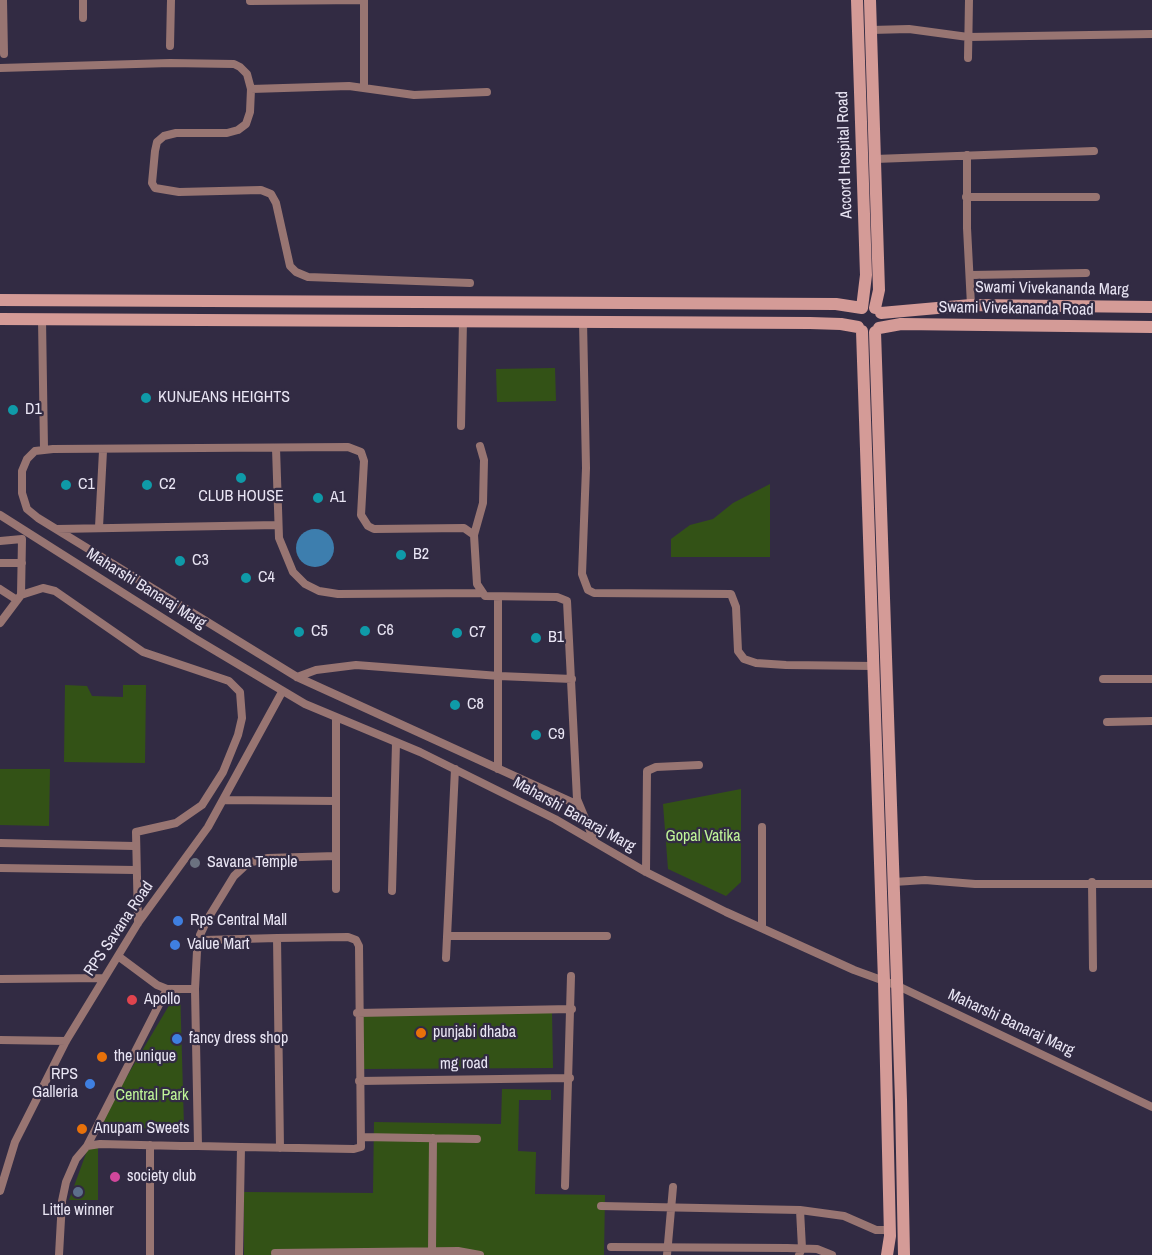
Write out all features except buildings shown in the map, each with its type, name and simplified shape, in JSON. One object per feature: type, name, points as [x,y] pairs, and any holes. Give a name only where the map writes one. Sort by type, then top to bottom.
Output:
[{"type":"street","points":[[3,0],[4,54]]},
{"type":"street","points":[[83,0],[83,18]]},
{"type":"street","points":[[170,46],[171,0]]},
{"type":"street","points":[[250,1],[364,0],[363,87]]},
{"type":"street","name":"Accord Hospital Road","points":[[856,0],[866,275],[862,308],[856,317],[869,330]]},
{"type":"street","points":[[869,330],[882,321],[878,310],[870,0]]},
{"type":"street","points":[[968,58],[969,0]]},
{"type":"street","points":[[871,30],[915,30],[968,37],[1152,34]]},
{"type":"street","points":[[0,68],[234,64],[246,74],[251,89],[250,112],[246,124],[238,130],[176,133],[164,136],[157,142],[152,170],[152,183],[155,188],[179,192],[261,190],[271,194],[276,203],[290,266],[296,272],[308,277],[470,283]]},
{"type":"street","points":[[251,89],[363,87],[414,95],[487,92]]},
{"type":"street","points":[[875,159],[1094,151]]},
{"type":"street","points":[[967,155],[966,197],[971,305]]},
{"type":"street","points":[[966,197],[1096,197]]},
{"type":"street","points":[[971,275],[1086,273]]},
{"type":"street","name":"Swami Vivekananda Marg","points":[[0,300],[836,304],[878,310],[971,305],[1152,307]]},
{"type":"street","name":"Swami Vivekananda Road","points":[[0,319],[841,324],[869,330],[901,324],[1152,327]]},
{"type":"street","points":[[42,319],[44,449]]},
{"type":"street","points":[[461,426],[463,320]]},
{"type":"street","points":[[583,321],[586,468],[582,574],[588,590],[594,593],[730,594],[736,607],[738,651],[744,659],[776,664],[874,666]]},
{"type":"street","points":[[869,330],[874,666],[890,1230],[887,1255]]},
{"type":"street","points":[[869,330],[894,882],[904,1255]]},
{"type":"street","points":[[480,446],[484,460],[483,503],[474,535],[477,584],[482,593]]},
{"type":"street","points":[[474,535],[457,527],[374,529],[368,526],[361,515],[364,461],[361,452],[348,447],[103,451],[44,449],[35,451],[27,459],[22,471],[22,493],[31,513],[297,677],[578,805]]},
{"type":"street","points":[[276,448],[279,538],[293,572],[305,584],[319,591],[338,594],[482,593],[491,598],[557,597],[567,601],[578,805],[594,840]]},
{"type":"street","points":[[99,527],[103,451]]},
{"type":"street","name":"Maharshi Banaraj Marg","points":[[0,515],[282,692],[455,769],[594,840],[646,872],[762,928],[897,986],[1152,1107]]},
{"type":"street","points":[[57,529],[278,525]]},
{"type":"street","points":[[0,541],[22,539],[19,597]]},
{"type":"street","points":[[0,563],[22,563]]},
{"type":"street","points":[[0,623],[3,614],[19,597],[43,588],[55,591],[143,652],[229,681],[240,692],[242,718],[238,735],[223,772],[202,805],[176,823],[136,832],[134,846],[138,923]]},
{"type":"street","points":[[0,589],[19,597]]},
{"type":"street","points":[[498,598],[498,769]]},
{"type":"street","points":[[297,677],[316,670],[356,665],[572,679]]},
{"type":"street","points":[[1103,679],[1152,679]]},
{"type":"street","name":"RPS Savana Road","points":[[0,1191],[15,1142],[66,1041],[138,923],[208,827],[282,692]]},
{"type":"street","points":[[336,718],[336,889]]},
{"type":"street","points":[[1107,722],[1152,721]]},
{"type":"street","points":[[392,891],[396,742]]},
{"type":"street","points":[[646,872],[646,771],[656,767],[699,765]]},
{"type":"street","points":[[446,958],[455,769]]},
{"type":"street","points":[[224,800],[336,801]]},
{"type":"street","points":[[762,827],[762,928]]},
{"type":"street","points":[[0,843],[134,846]]},
{"type":"street","points":[[201,943],[200,935],[207,920],[234,876],[248,863],[268,858],[336,856]]},
{"type":"street","points":[[0,868],[135,870]]},
{"type":"street","points":[[894,882],[925,880],[994,884],[1092,882],[1152,884]]},
{"type":"street","points":[[1092,882],[1093,968]]},
{"type":"street","points":[[447,936],[607,936]]},
{"type":"street","points":[[87,1146],[100,1144],[279,1148],[354,1149],[361,1147],[357,1013],[359,946],[356,940],[348,937],[277,938],[205,940],[201,943],[197,951],[195,989],[198,1146]]},
{"type":"street","points":[[277,938],[279,1148]]},
{"type":"street","points":[[118,956],[157,985],[167,989],[195,989]]},
{"type":"street","points":[[565,1186],[572,1009],[571,976]]},
{"type":"street","points":[[0,979],[104,978]]},
{"type":"street","points":[[59,1255],[62,1201],[66,1182],[76,1159],[87,1146],[167,989]]},
{"type":"street","points":[[357,1013],[572,1009]]},
{"type":"street","points":[[0,1040],[66,1041]]},
{"type":"street","name":"mg road","points":[[359,1081],[570,1078]]},
{"type":"street","points":[[362,1137],[477,1138]]},
{"type":"street","points":[[432,1251],[433,1138]]},
{"type":"street","points":[[150,1145],[150,1255]]},
{"type":"street","points":[[239,1255],[241,1147]]},
{"type":"street","points":[[668,1251],[673,1187]]},
{"type":"street","points":[[602,1206],[800,1210],[844,1216],[871,1228],[890,1230]]},
{"type":"street","points":[[800,1210],[800,1252]]},
{"type":"street","points":[[612,1247],[668,1251],[800,1252],[817,1249],[832,1255]]},
{"type":"street","points":[[275,1253],[432,1251],[474,1252],[480,1255]]},
{"type":"green space","points":[[555,368],[556,401],[497,402],[496,369]]},
{"type":"green space","points":[[770,484],[770,557],[671,557],[671,539],[690,525],[713,519],[733,503]]},
{"type":"green space","points":[[65,685],[87,686],[92,696],[123,697],[123,685],[146,685],[145,763],[64,762]]},
{"type":"green space","points":[[0,769],[50,769],[49,826],[0,825]]},
{"type":"green space","name":"Gopal Vatika","points":[[741,789],[741,882],[726,896],[668,869],[663,804]]},
{"type":"green space","name":"Central Park","points":[[180,987],[184,1127],[95,1130]]},
{"type":"green space","points":[[552,1012],[553,1068],[363,1069],[362,1013]]},
{"type":"green space","points":[[502,1089],[551,1090],[551,1100],[519,1100],[518,1151],[536,1152],[535,1194],[605,1195],[604,1255],[244,1255],[244,1192],[373,1193],[374,1122],[501,1124]]},
{"type":"green space","points":[[88,1148],[98,1148],[98,1200],[69,1200]]},
{"type":"water","points":[[315,529],[328,535],[334,548],[328,561],[315,567],[302,561],[296,548],[302,535]]},
{"type":"place","name":"KUNJEANS HEIGHTS","points":[[146,398]]},
{"type":"place","name":"D1","points":[[13,410]]},
{"type":"place","name":"CLUB HOUSE","points":[[241,478]]},
{"type":"place","name":"C1","points":[[66,485]]},
{"type":"place","name":"C2","points":[[147,485]]},
{"type":"place","name":"A1","points":[[318,498]]},
{"type":"place","name":"B2","points":[[401,555]]},
{"type":"place","name":"C3","points":[[180,561]]},
{"type":"place","name":"C4","points":[[246,578]]},
{"type":"place","name":"C6","points":[[365,631]]},
{"type":"place","name":"C5","points":[[299,632]]},
{"type":"place","name":"C7","points":[[457,633]]},
{"type":"place","name":"B1","points":[[536,638]]},
{"type":"place","name":"C8","points":[[455,705]]},
{"type":"place","name":"C9","points":[[536,735]]},
{"type":"place","name":"Savana Temple","points":[[195,863]]},
{"type":"place","name":"Rps Central Mall","points":[[178,921]]},
{"type":"place","name":"Value Mart","points":[[175,945]]},
{"type":"place","name":"Apollo","points":[[132,1000]]},
{"type":"place","name":"punjabi dhaba","points":[[421,1033]]},
{"type":"place","name":"fancy dress shop","points":[[177,1039]]},
{"type":"place","name":"the unique","points":[[102,1057]]},
{"type":"place","name":"RPS Galleria","points":[[90,1084]]},
{"type":"place","name":"Anupam Sweets","points":[[82,1129]]},
{"type":"place","name":"society club","points":[[115,1177]]},
{"type":"place","name":"Little winner","points":[[78,1192]]}]
